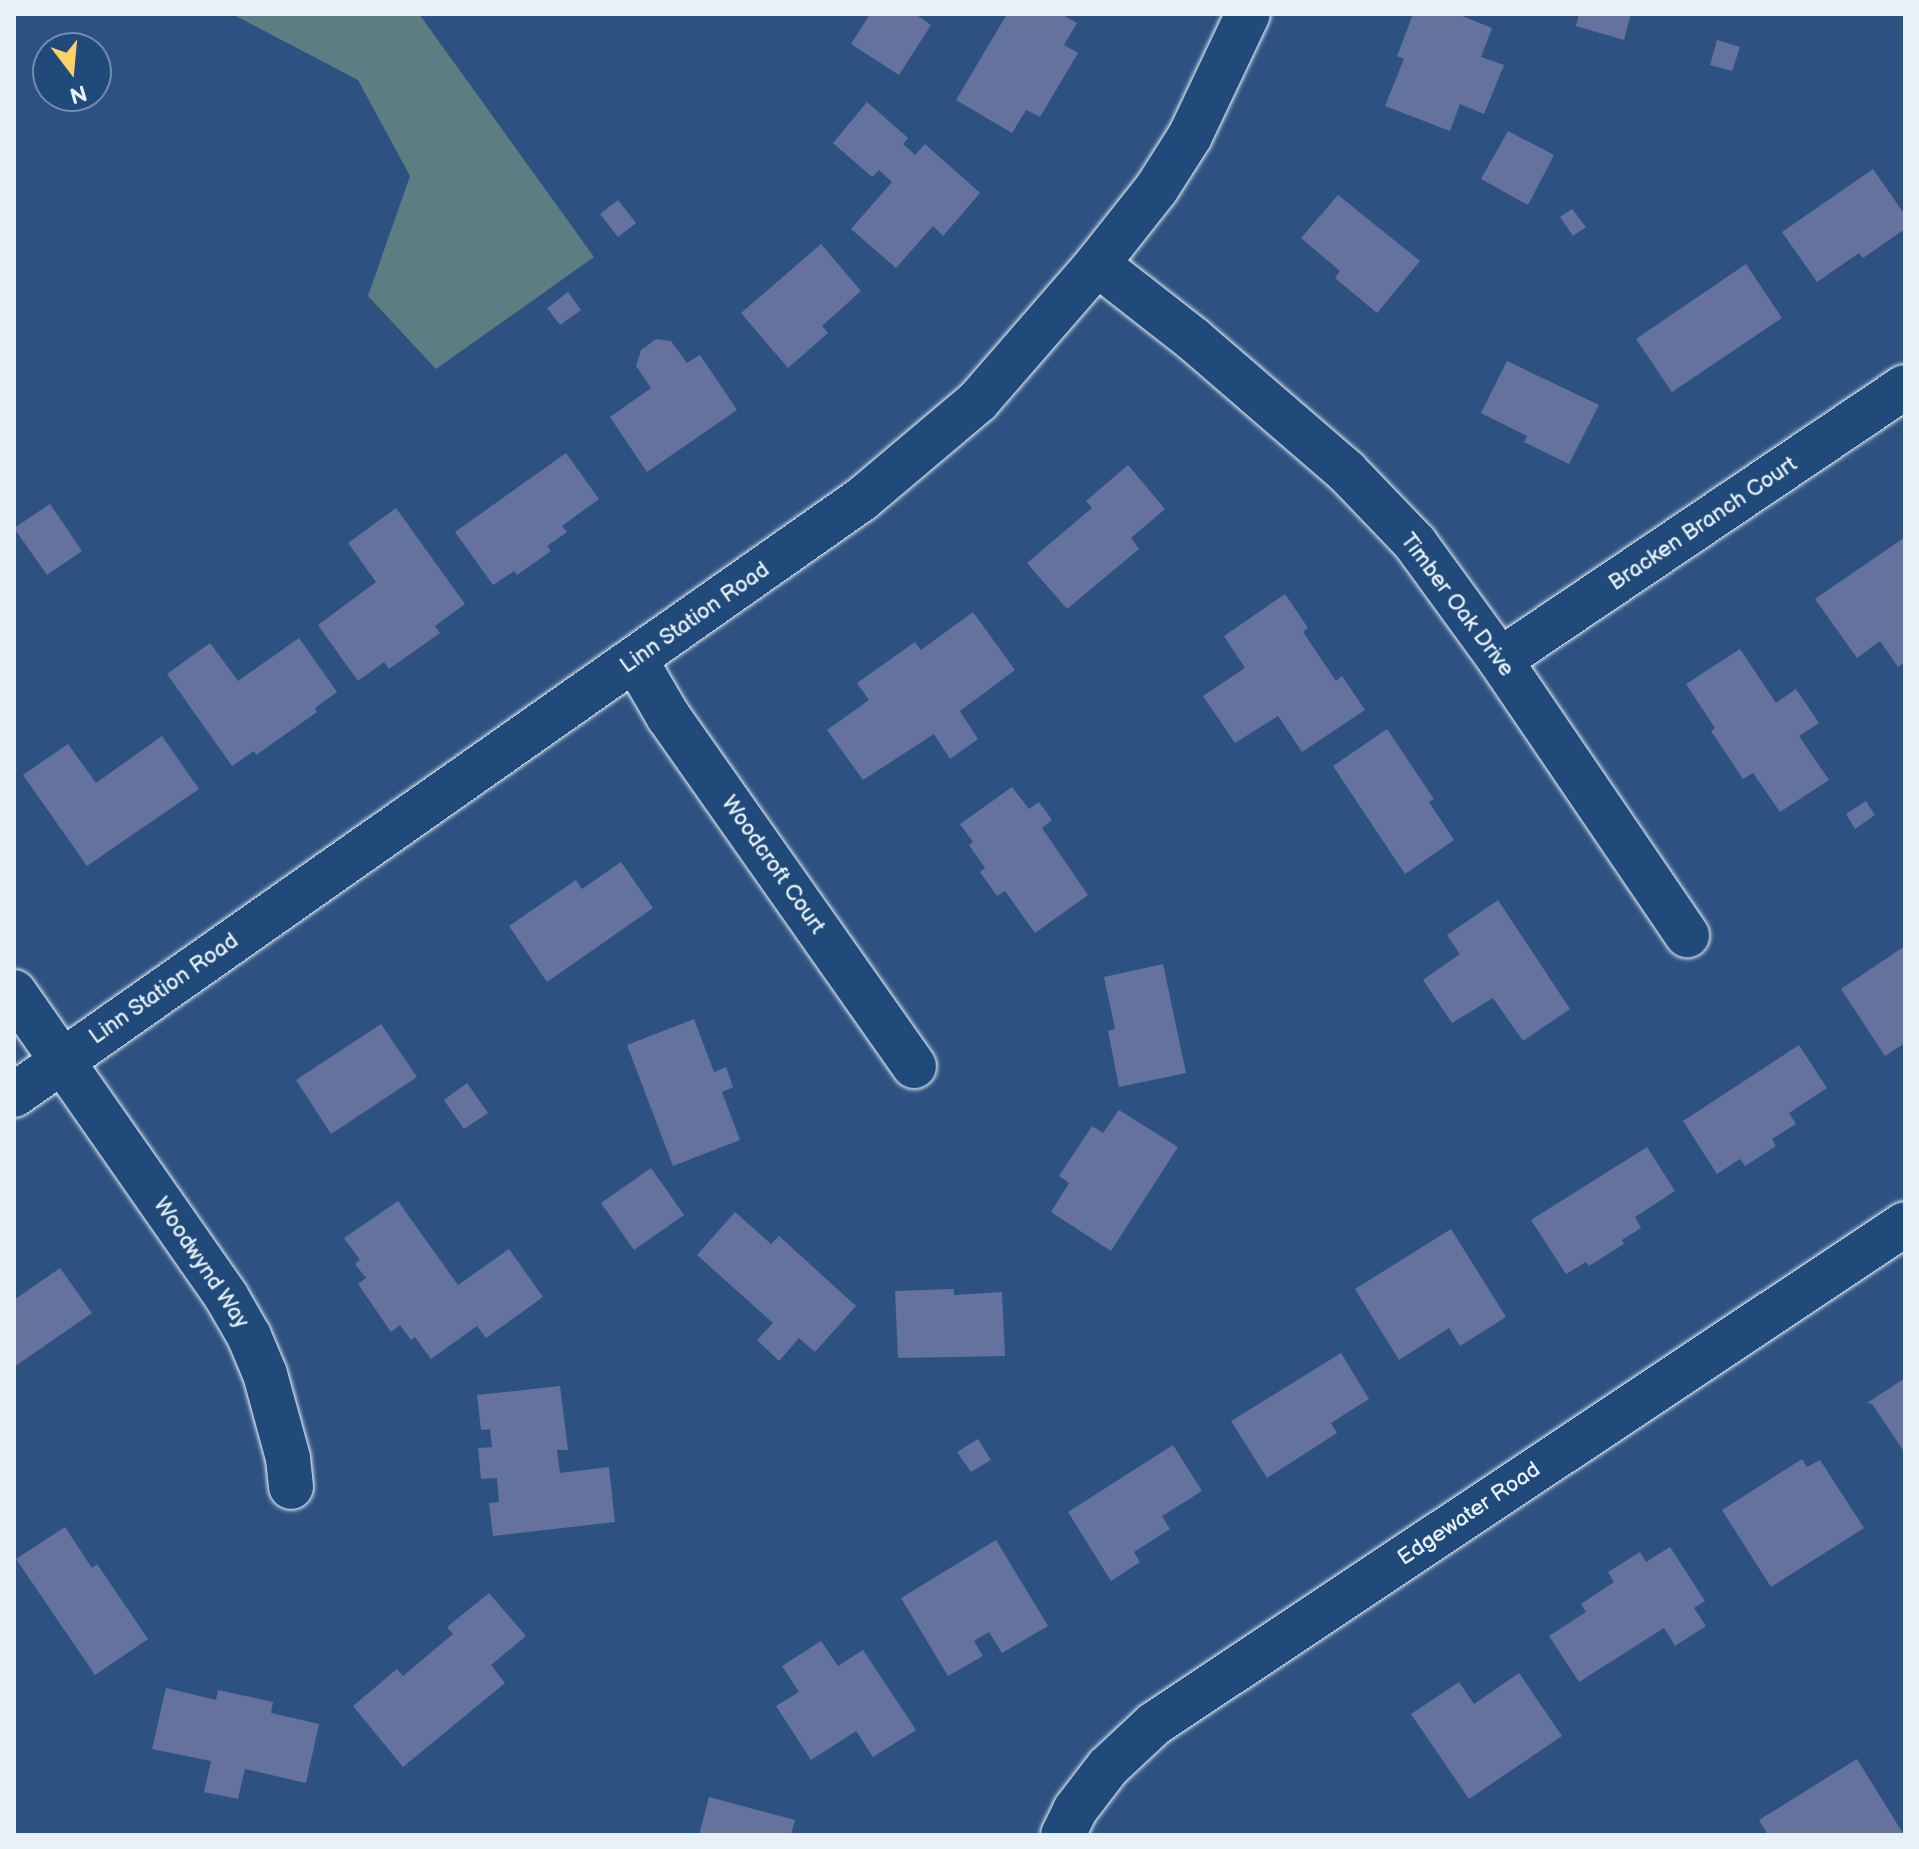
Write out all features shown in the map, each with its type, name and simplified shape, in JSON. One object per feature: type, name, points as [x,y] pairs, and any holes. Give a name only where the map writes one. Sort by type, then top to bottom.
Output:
[{"type":"street","name":"Linn Station Road","points":[[14,1095],[636,661],[862,499],[978,401],[1097,264],[1157,188],[1190,136],[1248,14]]},
{"type":"street","name":"Timber Oak Drive","points":[[1097,264],[1193,339],[1347,472],[1415,543],[1500,660],[1687,935]]},
{"type":"street","name":"Bracken Branch Court","points":[[1500,660],[1905,387]]},
{"type":"street","name":"Woodcroft Court","points":[[636,661],[668,716],[914,1066]]},
{"type":"street","name":"Woodwynd Way","points":[[14,992],[226,1296],[249,1336],[281,1430],[291,1487]]},
{"type":"street","name":"Edgewater Road","points":[[1063,1835],[1075,1810],[1108,1767],[1154,1724],[1905,1224]]},
{"type":"green space","points":[[232,14],[419,14],[594,257],[436,369],[368,296],[410,176],[358,80]]},
{"type":"building","points":[[870,14],[915,14],[931,25],[899,75],[851,44]]},
{"type":"building","points":[[1007,14],[1061,14],[1077,23],[1064,45],[1078,53],[1040,117],[1026,110],[1012,133],[956,100]]},
{"type":"building","points":[[1413,14],[1457,14],[1492,28],[1481,57],[1504,65],[1484,114],[1460,104],[1450,131],[1385,106],[1404,59],[1397,56]]},
{"type":"building","points":[[1579,14],[1631,14],[1624,40],[1576,26]]},
{"type":"building","points":[[1717,40],[1740,47],[1732,71],[1710,65]]},
{"type":"building","points":[[867,102],[908,138],[903,144],[915,155],[925,144],[980,193],[943,236],[933,226],[896,268],[851,229],[892,182],[879,170],[872,177],[833,143]]},
{"type":"building","points":[[1508,131],[1554,155],[1528,205],[1481,179]]},
{"type":"building","points":[[1873,169],[1905,215],[1905,229],[1863,258],[1859,253],[1817,282],[1782,232]]},
{"type":"building","points":[[1338,195],[1420,261],[1377,313],[1335,278],[1340,271],[1301,238]]},
{"type":"building","points":[[618,200],[636,223],[618,237],[600,214]]},
{"type":"building","points":[[1572,209],[1586,227],[1573,236],[1560,217]]},
{"type":"building","points":[[821,244],[861,291],[822,326],[828,333],[788,368],[741,313]]},
{"type":"building","points":[[1746,264],[1782,318],[1672,392],[1636,339]]},
{"type":"building","points":[[568,292],[581,310],[560,325],[547,308]]},
{"type":"building","points":[[656,339],[671,341],[687,363],[700,355],[737,410],[647,472],[610,417],[651,388],[636,366],[641,350]]},
{"type":"building","points":[[1507,361],[1599,405],[1569,464],[1524,442],[1527,436],[1481,413]]},
{"type":"building","points":[[566,453],[599,499],[562,526],[567,532],[547,546],[551,551],[517,575],[514,571],[493,585],[455,532]]},
{"type":"building","points":[[1128,465],[1165,509],[1131,538],[1139,549],[1067,609],[1027,563],[1092,508],[1086,501]]},
{"type":"building","points":[[50,504],[82,551],[47,575],[14,528]]},
{"type":"building","points":[[396,508],[465,604],[435,626],[440,633],[389,669],[384,662],[358,681],[318,625],[376,582],[348,543]]},
{"type":"building","points":[[1905,537],[1905,662],[1898,667],[1880,641],[1857,658],[1815,599]]},
{"type":"building","points":[[1285,594],[1308,628],[1303,632],[1336,681],[1342,676],[1365,710],[1302,752],[1278,716],[1235,743],[1203,696],[1245,668],[1224,636]]},
{"type":"building","points":[[973,612],[1015,670],[960,711],[978,739],[950,759],[934,734],[863,780],[827,730],[869,700],[857,683],[915,642],[921,650]]},
{"type":"building","points":[[299,638],[337,692],[315,708],[317,712],[256,755],[254,751],[232,766],[167,674],[210,643],[238,681]]},
{"type":"building","points":[[1740,649],[1776,703],[1796,689],[1819,723],[1799,736],[1829,780],[1780,812],[1753,773],[1743,779],[1711,731],[1715,728],[1686,684]]},
{"type":"building","points":[[1387,729],[1434,799],[1429,802],[1454,840],[1405,874],[1333,766]]},
{"type":"building","points":[[162,736],[199,789],[87,866],[23,775],[68,744],[96,783]]},
{"type":"building","points":[[1012,787],[1029,809],[1039,802],[1052,820],[1042,828],[1088,895],[1035,933],[1005,891],[997,896],[980,872],[985,868],[969,845],[973,842],[960,824]]},
{"type":"building","points":[[1866,801],[1875,815],[1855,829],[1846,814]]},
{"type":"building","points":[[621,862],[653,908],[547,982],[509,926],[576,880],[582,889]]},
{"type":"building","points":[[1498,900],[1570,1009],[1523,1041],[1493,998],[1452,1023],[1423,980],[1460,954],[1447,935]]},
{"type":"building","points":[[1905,946],[1905,1043],[1885,1056],[1841,989]]},
{"type":"building","points":[[1163,964],[1186,1073],[1119,1087],[1108,1031],[1115,1029],[1104,977]]},
{"type":"building","points":[[694,1019],[714,1072],[726,1067],[733,1087],[722,1092],[740,1140],[673,1166],[627,1045]]},
{"type":"building","points":[[381,1024],[417,1077],[331,1134],[296,1080]]},
{"type":"building","points":[[1799,1045],[1827,1088],[1789,1113],[1796,1124],[1772,1139],[1776,1146],[1745,1166],[1740,1159],[1717,1174],[1683,1121]]},
{"type":"building","points":[[467,1083],[488,1113],[464,1129],[444,1100]]},
{"type":"building","points":[[1119,1110],[1178,1147],[1111,1251],[1051,1212],[1069,1183],[1059,1176],[1092,1126],[1103,1133]]},
{"type":"building","points":[[1647,1147],[1675,1191],[1635,1217],[1641,1228],[1622,1240],[1624,1244],[1589,1266],[1586,1262],[1566,1274],[1531,1220]]},
{"type":"building","points":[[651,1168],[684,1215],[634,1250],[601,1203]]},
{"type":"building","points":[[398,1201],[458,1285],[509,1249],[543,1297],[486,1338],[477,1326],[431,1359],[415,1337],[411,1340],[400,1325],[391,1332],[358,1284],[366,1278],[355,1264],[360,1260],[344,1238]]},
{"type":"building","points":[[735,1212],[771,1244],[779,1236],[856,1306],[815,1352],[799,1338],[779,1361],[757,1340],[773,1323],[697,1255]]},
{"type":"building","points":[[1451,1229],[1506,1317],[1460,1346],[1449,1328],[1399,1360],[1355,1289]]},
{"type":"building","points":[[60,1268],[92,1313],[14,1367],[14,1300]]},
{"type":"building","points":[[954,1289],[954,1295],[1002,1292],[1005,1356],[898,1358],[895,1291]]},
{"type":"building","points":[[1341,1353],[1369,1399],[1331,1423],[1337,1433],[1267,1478],[1231,1421]]},
{"type":"building","points":[[1905,1378],[1905,1453],[1872,1404],[1867,1403]]},
{"type":"building","points":[[560,1386],[568,1450],[557,1450],[560,1473],[609,1467],[615,1522],[493,1536],[489,1503],[499,1502],[497,1478],[481,1479],[478,1448],[492,1447],[490,1429],[481,1430],[477,1395]]},
{"type":"building","points":[[978,1439],[991,1460],[971,1472],[957,1452]]},
{"type":"building","points":[[1173,1445],[1202,1491],[1162,1516],[1170,1529],[1134,1552],[1140,1562],[1111,1581],[1068,1512]]},
{"type":"building","points":[[1802,1459],[1807,1467],[1820,1460],[1864,1528],[1771,1587],[1722,1510]]},
{"type":"building","points":[[65,1527],[92,1568],[97,1564],[148,1639],[95,1675],[16,1559]]},
{"type":"building","points":[[996,1540],[1048,1626],[1002,1653],[989,1632],[974,1641],[983,1656],[948,1676],[901,1598]]},
{"type":"building","points":[[1670,1547],[1705,1601],[1694,1608],[1706,1626],[1675,1646],[1664,1628],[1579,1682],[1549,1636],[1586,1612],[1581,1604],[1614,1582],[1608,1572],[1640,1552],[1646,1562]]},
{"type":"building","points":[[489,1593],[526,1636],[491,1665],[505,1683],[403,1767],[353,1706],[397,1669],[403,1676],[453,1634],[447,1627]]},
{"type":"building","points":[[821,1641],[838,1666],[863,1650],[916,1730],[873,1757],[856,1731],[811,1760],[776,1706],[799,1692],[782,1666]]},
{"type":"building","points":[[1519,1673],[1562,1736],[1469,1799],[1411,1714],[1459,1682],[1474,1704]]},
{"type":"building","points":[[166,1688],[216,1700],[218,1690],[273,1702],[271,1713],[319,1724],[306,1783],[245,1769],[238,1799],[204,1792],[211,1761],[152,1749]]},
{"type":"building","points":[[1857,1759],[1904,1835],[1768,1835],[1759,1820]]},
{"type":"building","points":[[709,1797],[795,1820],[791,1835],[699,1835]]}]
